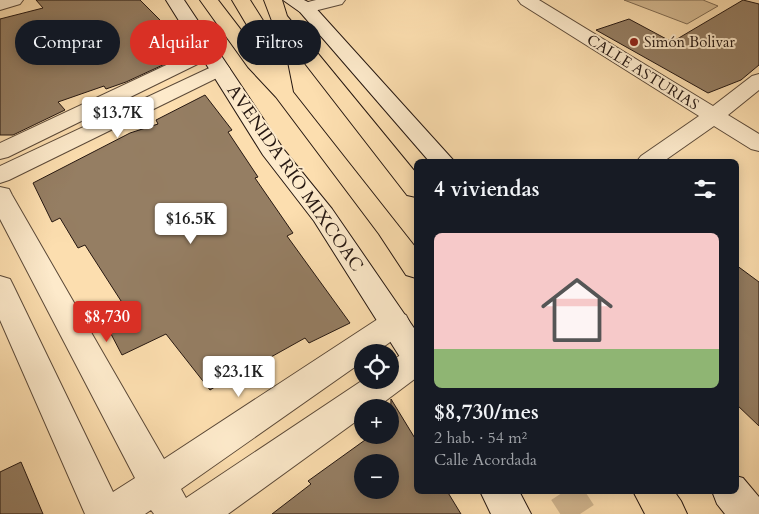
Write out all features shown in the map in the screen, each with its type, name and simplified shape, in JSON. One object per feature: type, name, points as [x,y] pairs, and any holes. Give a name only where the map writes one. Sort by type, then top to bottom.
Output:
[{"type":"highway","points":[[209,0],[255,63],[283,93],[388,228],[414,265]]},
{"type":"highway","points":[[241,0],[276,57],[283,93]]},
{"type":"highway","points":[[273,0],[278,17],[414,187]]},
{"type":"highway","points":[[653,494],[668,514]]},
{"type":"street","points":[[0,5],[14,0]]},
{"type":"street","name":"AVENIDA RÍO MIXCOAC","points":[[175,0],[188,20]]},
{"type":"street","points":[[299,4],[336,0]]},
{"type":"street","name":"CALLE ASTURIAS","points":[[527,0],[759,144]]},
{"type":"street","points":[[299,4],[440,159]]},
{"type":"street","points":[[0,152],[202,65]]},
{"type":"street","points":[[0,175],[205,65]]},
{"type":"street","name":"AVENIDA RÍO MIXCOAC","points":[[217,65],[275,154],[323,215],[414,353]]},
{"type":"street","points":[[652,159],[714,116],[759,80]]},
{"type":"street","points":[[0,195],[174,514]]},
{"type":"street","points":[[0,287],[104,514]]},
{"type":"street","points":[[113,514],[157,482],[395,323]]},
{"type":"street","points":[[399,373],[414,362]]},
{"type":"street","points":[[196,514],[376,389]]},
{"type":"street","points":[[500,494],[512,514]]},
{"type":"street","points":[[732,494],[749,514]]},
{"type":"shaded area","points":[[624,0],[703,0],[718,6],[687,24]]},
{"type":"building","points":[[36,0],[140,0],[160,20],[130,20],[130,65],[163,65],[126,82],[106,89],[104,86],[58,102],[65,110],[13,135],[0,135],[0,19],[43,8]]},
{"type":"building","points":[[743,0],[759,4],[759,65],[741,80],[708,93],[596,30],[629,19],[672,42]]},
{"type":"building","points":[[205,95],[232,130],[228,132],[258,177],[255,178],[293,233],[287,236],[350,323],[309,343],[305,338],[262,362],[259,359],[210,390],[166,334],[122,355],[99,311],[123,304],[85,245],[78,248],[60,218],[52,222],[33,183],[130,133],[158,124],[156,120]]},
{"type":"building","points":[[739,267],[759,282],[759,426],[739,407]]},
{"type":"building","points":[[399,412],[414,437],[414,494],[449,494],[461,514],[272,514],[311,484],[308,481],[359,444],[399,444]]},
{"type":"building","points":[[21,462],[43,514],[0,514],[0,472]]},
{"type":"tunnel","points":[[567,494],[580,514]]},
{"type":"place","name":"Simón Bolivar","points":[[634,42]]}]
